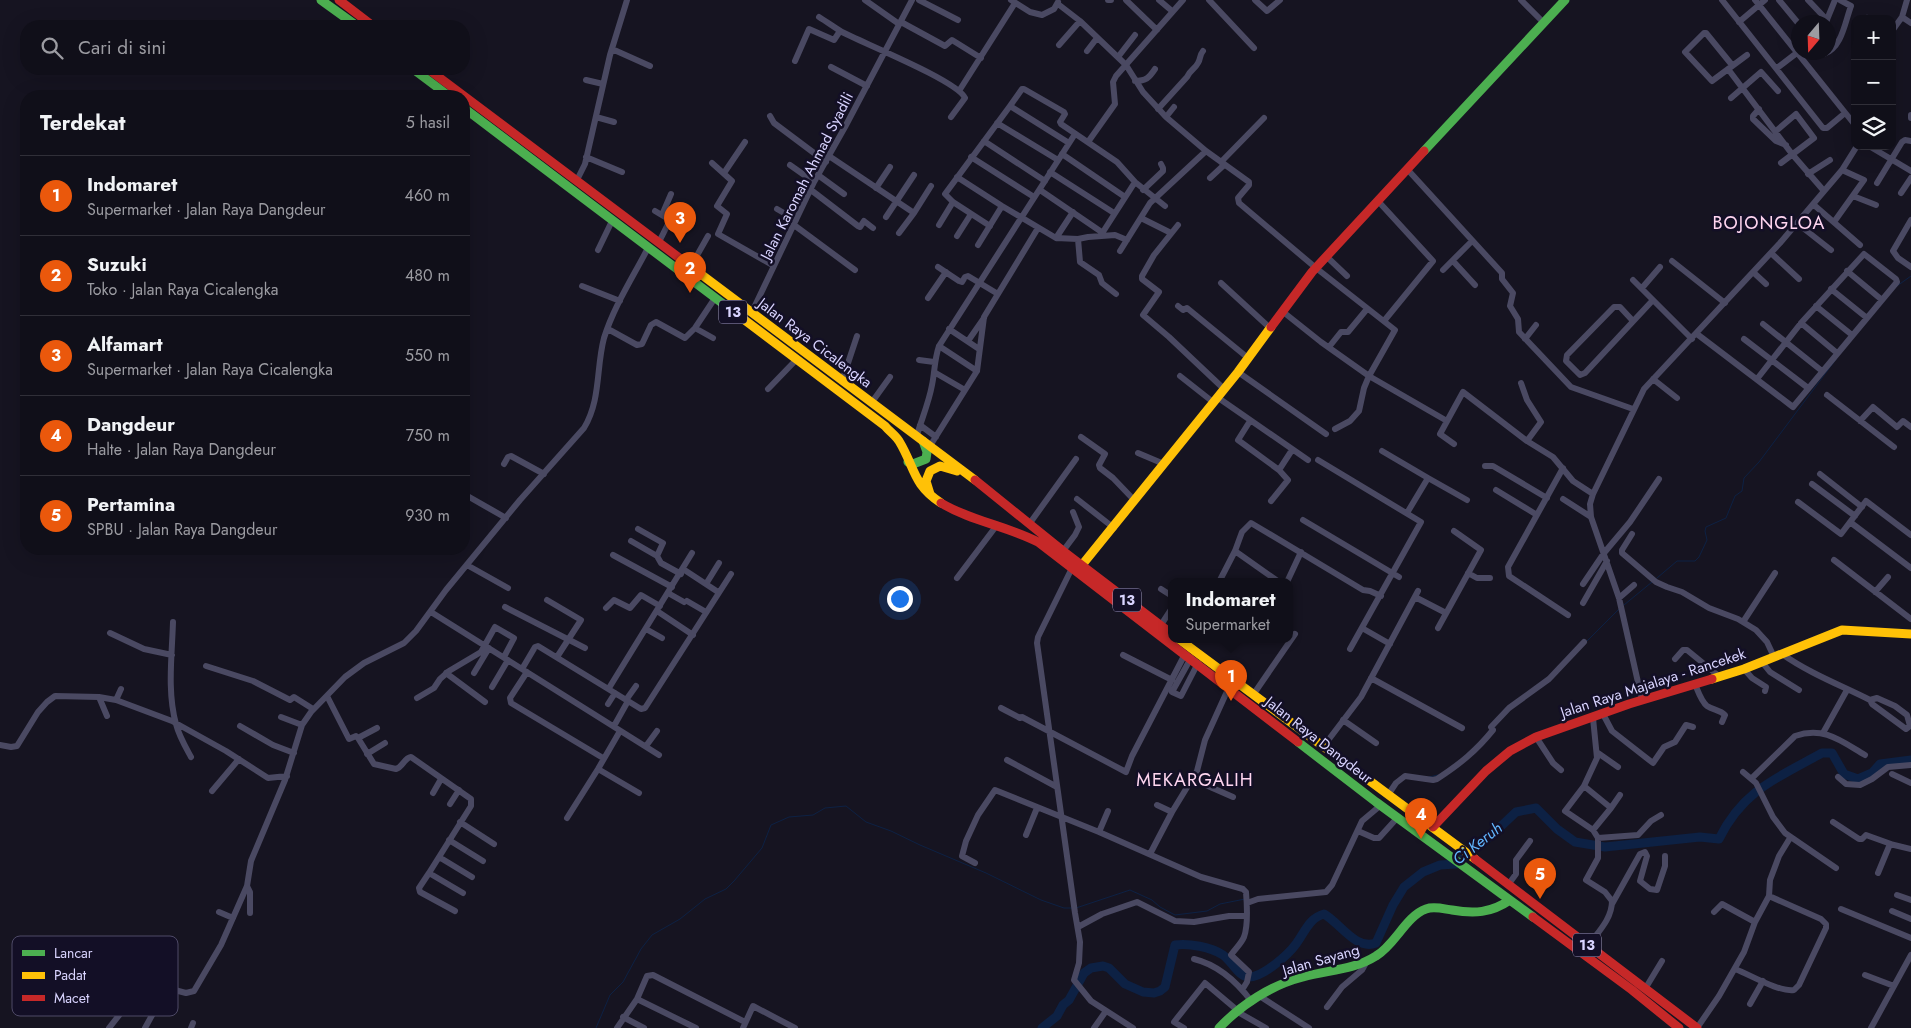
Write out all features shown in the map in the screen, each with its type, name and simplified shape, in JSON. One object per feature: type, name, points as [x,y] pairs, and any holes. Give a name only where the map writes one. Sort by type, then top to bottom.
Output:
[{"type":"main road","points":[[321,0],[349,20]]},
{"type":"main road","points":[[339,0],[365,20]]},
{"type":"main road","points":[[1082,565],[1114,528],[1238,372],[1282,311],[1326,256],[1565,0]]},
{"type":"main road","points":[[421,75],[441,90]]},
{"type":"main road","name":"Jalan Raya Cicalengka","points":[[436,75],[456,90]]},
{"type":"main road","name":"Jalan Raya Cicalengka","points":[[470,100],[970,476]]},
{"type":"main road","name":"Jalan Raya Cicalengka","points":[[470,113],[885,426],[898,441],[919,483],[930,496]]},
{"type":"main road","points":[[622,228],[629,218]]},
{"type":"main road","points":[[908,462],[913,464],[926,460],[927,452],[919,437]]},
{"type":"main road","points":[[930,496],[926,481],[928,474],[933,468],[947,467],[970,476]]},
{"type":"main road","name":"13","points":[[970,476],[1063,551],[1168,631]]},
{"type":"main road","name":"Jalan Raya Dangdeur","points":[[930,496],[958,513],[1023,533],[1168,636]]},
{"type":"main road","name":"Jalan Raya Majalaya - Rancekek","points":[[1433,827],[1486,771],[1510,752],[1536,736],[1642,700],[1744,669],[1826,634],[1842,630],[1911,634]]},
{"type":"main road","name":"Jalan Raya Dangdeur","points":[[1178,643],[1253,695],[1433,827],[1697,1028]]},
{"type":"main road","name":"Jalan Raya Dangdeur","points":[[1183,643],[1229,687],[1379,804],[1450,854],[1632,990],[1676,1027]]},
{"type":"main road","name":"Jalan Sayang","points":[[1219,1028],[1236,1010],[1276,988],[1302,978],[1359,965],[1378,956],[1394,942],[1417,914],[1425,909],[1442,908],[1469,914],[1479,914],[1493,911],[1510,900]]},
{"type":"street","points":[[578,180],[586,157],[612,49],[627,0]]},
{"type":"street","points":[[865,0],[900,23],[945,46],[952,40],[981,58]]},
{"type":"street","points":[[919,0],[958,20]]},
{"type":"street","points":[[1126,0],[1157,30]]},
{"type":"street","points":[[1088,142],[1115,104],[1114,82],[1116,76],[1183,0]]},
{"type":"street","points":[[1209,0],[1254,48]]},
{"type":"street","points":[[1255,0],[1267,11],[1280,0]]},
{"type":"street","points":[[1521,0],[1544,23]]},
{"type":"street","points":[[1722,0],[1823,128],[1827,128],[1845,114]]},
{"type":"street","points":[[1739,22],[1757,3],[1765,0]]},
{"type":"street","points":[[1779,0],[1791,15]]},
{"type":"street","points":[[1808,0],[1822,15]]},
{"type":"street","points":[[1829,15],[1835,0]]},
{"type":"street","points":[[1836,44],[1851,6],[1840,0]]},
{"type":"street","points":[[1896,25],[1902,17],[1908,0]]},
{"type":"street","name":"Jalan Karomah Ahmad Syadili","points":[[752,312],[814,182],[885,52],[900,23],[908,1]]},
{"type":"street","points":[[959,91],[981,58],[1013,1],[1030,12],[1042,15],[1049,13],[1058,2],[1080,21],[1126,65],[1135,81],[1158,109],[1206,151],[1249,183],[1238,198],[1239,203],[1395,331],[1369,376],[1357,413],[1350,422],[1335,429]]},
{"type":"street","points":[[1163,1],[1172,11]]},
{"type":"street","points":[[1757,3],[1791,44]]},
{"type":"street","points":[[819,17],[840,31],[940,79],[959,91],[965,98],[951,117]]},
{"type":"street","points":[[1902,17],[1911,23]]},
{"type":"street","points":[[1059,45],[1080,21]]},
{"type":"street","points":[[795,61],[809,29],[834,40],[840,31]]},
{"type":"street","points":[[1747,55],[1730,67],[1711,81],[1685,52],[1706,33],[1730,67],[1742,88],[1792,154],[1824,191]]},
{"type":"street","points":[[1118,57],[1135,35]]},
{"type":"street","points":[[1087,51],[1097,38]]},
{"type":"street","points":[[612,49],[650,66]]},
{"type":"street","points":[[1158,109],[1187,77],[1189,71],[1204,52]]},
{"type":"street","points":[[1776,68],[1791,57]]},
{"type":"street","points":[[1804,60],[1851,121]]},
{"type":"street","points":[[831,67],[867,86]]},
{"type":"street","points":[[1135,81],[1144,81],[1150,78],[1155,69]]},
{"type":"street","points":[[1731,98],[1762,72],[1778,91]]},
{"type":"street","points":[[586,80],[603,84]]},
{"type":"street","points":[[990,226],[953,202],[945,194],[1022,89],[1064,112],[1065,114],[1060,123],[1117,162],[1143,190],[1166,206]]},
{"type":"street","points":[[1010,106],[1069,143]]},
{"type":"street","points":[[1166,116],[1174,106]]},
{"type":"street","points":[[1759,109],[1754,114],[1753,119],[1776,141],[1786,145]]},
{"type":"street","points":[[1776,131],[1797,114],[1813,137],[1781,163]]},
{"type":"street","points":[[770,116],[774,123],[914,212]]},
{"type":"street","points":[[596,117],[614,122]]},
{"type":"street","points":[[1210,178],[1264,118]]},
{"type":"street","points":[[997,123],[1058,160]]},
{"type":"street","points":[[919,437],[920,425],[926,408],[934,372],[934,362],[939,346],[1075,134]]},
{"type":"street","points":[[1877,183],[1902,142],[1905,140],[1911,141]]},
{"type":"street","points":[[984,141],[1045,181]]},
{"type":"street","points":[[724,173],[745,142]]},
{"type":"street","points":[[1642,700],[1621,603],[1591,517],[1590,504],[1593,494],[1644,388],[1726,303],[1798,224],[1842,170],[1854,150]]},
{"type":"street","points":[[1875,150],[1911,171]]},
{"type":"street","points":[[1120,251],[1150,203],[1206,151]]},
{"type":"street","points":[[1062,154],[1125,197]]},
{"type":"street","points":[[586,157],[622,172]]},
{"type":"street","points":[[972,157],[1034,197]]},
{"type":"street","points":[[1808,174],[1830,160]]},
{"type":"street","points":[[712,163],[732,181],[717,206],[727,214],[718,234],[774,266]]},
{"type":"street","points":[[1143,190],[1163,171],[1161,164]]},
{"type":"street","points":[[790,165],[814,182]]},
{"type":"street","points":[[876,188],[890,167]]},
{"type":"street","points":[[1408,170],[1502,273],[1502,279],[1513,293],[1510,306],[1518,319],[1518,331],[1525,339],[1571,387],[1633,410]]},
{"type":"street","points":[[1834,222],[1864,180],[1842,170]]},
{"type":"street","points":[[1050,172],[1114,213]]},
{"type":"street","points":[[818,175],[844,194]]},
{"type":"street","points":[[886,218],[914,175]]},
{"type":"street","points":[[957,177],[1056,238],[1078,239],[1102,234],[1115,235],[1126,240]]},
{"type":"street","points":[[1901,193],[1911,178]]},
{"type":"street","points":[[1102,234],[1135,182]]},
{"type":"street","points":[[899,233],[931,186]]},
{"type":"street","points":[[810,190],[858,226],[860,227],[864,221],[873,228]]},
{"type":"street","points":[[1040,190],[1102,234]]},
{"type":"street","points":[[662,215],[671,194]]},
{"type":"street","points":[[1853,196],[1876,206]]},
{"type":"street","points":[[1378,201],[1433,261],[1384,321]]},
{"type":"street","points":[[939,225],[953,202]]},
{"type":"street","points":[[1814,205],[1860,245]]},
{"type":"street","points":[[978,245],[1002,206]]},
{"type":"street","points":[[776,208],[855,270]]},
{"type":"street","points":[[655,211],[670,220],[659,242]]},
{"type":"street","points":[[1056,238],[1072,212]]},
{"type":"street","points":[[957,236],[971,214]]},
{"type":"street","points":[[1141,218],[1172,233]]},
{"type":"street","points":[[1909,264],[1898,258],[1893,251],[1911,220]]},
{"type":"street","points":[[598,250],[612,221]]},
{"type":"street","points":[[1798,224],[1831,250]]},
{"type":"street","points":[[1178,225],[1154,255],[1142,276],[1142,279],[1159,292],[1143,315],[1170,337],[1224,389]]},
{"type":"street","points":[[968,341],[1038,228]]},
{"type":"street","points":[[690,266],[708,236]]},
{"type":"street","points":[[1078,239],[1080,262],[1099,276],[1102,283],[1116,294]]},
{"type":"street","points":[[1442,270],[1472,242]]},
{"type":"street","points":[[178,991],[186,993],[194,991],[221,945],[234,918],[247,886],[251,861],[286,776],[302,725],[313,709],[345,676],[404,643],[506,518],[584,428],[591,417],[596,400],[604,340],[620,301],[648,248]]},
{"type":"street","points":[[1770,253],[1799,279]]},
{"type":"street","points":[[1633,280],[1694,336],[1757,379],[1791,406],[1794,406],[1897,281],[1865,254],[1862,255],[1801,323],[1757,379]]},
{"type":"street","points":[[1326,256],[1348,276]]},
{"type":"street","points":[[1453,261],[1475,285]]},
{"type":"street","points":[[1672,261],[1726,303]]},
{"type":"street","points":[[938,267],[960,282],[966,276],[998,294]]},
{"type":"street","points":[[1642,288],[1660,267]]},
{"type":"street","points":[[928,298],[946,272]]},
{"type":"street","points":[[1753,272],[1766,284]]},
{"type":"street","points":[[1847,272],[1882,300]]},
{"type":"street","points":[[1221,283],[1270,328]]},
{"type":"street","points":[[582,286],[620,301]]},
{"type":"street","points":[[1831,289],[1867,318]]},
{"type":"street","points":[[608,330],[637,345],[642,344],[656,322],[685,338],[695,328],[714,298]]},
{"type":"street","points":[[1633,321],[1620,307],[1614,307],[1567,355],[1566,361],[1577,373],[1582,375],[1653,300]]},
{"type":"street","points":[[1178,306],[1184,310],[1187,308],[1248,358]]},
{"type":"street","points":[[1816,306],[1852,335]]},
{"type":"street","points":[[1329,347],[1341,332],[1348,332],[1367,308]]},
{"type":"street","points":[[1282,311],[1369,376],[1447,421]]},
{"type":"street","points":[[930,446],[977,371],[984,317]]},
{"type":"street","points":[[1801,323],[1838,353]]},
{"type":"street","points":[[1763,324],[1822,371]]},
{"type":"street","points":[[1525,339],[1536,325]]},
{"type":"street","points":[[695,328],[713,338]]},
{"type":"street","points":[[950,329],[979,349]]},
{"type":"street","points":[[842,380],[857,336]]},
{"type":"street","points":[[1744,339],[1808,388]]},
{"type":"street","points":[[939,346],[977,371]]},
{"type":"street","points":[[768,389],[796,360]]},
{"type":"street","points":[[919,360],[934,362]]},
{"type":"street","points":[[934,372],[965,390]]},
{"type":"street","points":[[1238,372],[1326,434]]},
{"type":"street","points":[[1180,376],[1215,400],[1250,420],[1308,460]]},
{"type":"street","points":[[872,402],[890,377]]},
{"type":"street","points":[[1653,379],[1677,398]]},
{"type":"street","points":[[1521,382],[1527,400],[1541,422],[1527,441]]},
{"type":"street","points":[[1454,444],[1440,434],[1463,392],[1527,441],[1553,457],[1573,481],[1593,494]]},
{"type":"street","points":[[1827,395],[1894,447]]},
{"type":"street","points":[[1860,421],[1873,407],[1897,427],[1903,421],[1911,427]]},
{"type":"street","points":[[1250,420],[1238,440],[1287,477],[1287,481],[1271,500]]},
{"type":"street","points":[[920,425],[936,437]]},
{"type":"street","points":[[1081,437],[1105,454],[1099,465],[1100,468],[1113,478],[1135,501]]},
{"type":"street","points":[[1278,470],[1292,450]]},
{"type":"street","points":[[1382,451],[1467,500]]},
{"type":"street","points":[[1138,453],[1164,464]]},
{"type":"street","points":[[504,464],[508,457],[511,456],[544,474]]},
{"type":"street","points":[[1030,523],[1076,459]]},
{"type":"street","points":[[1318,460],[1422,522],[1396,576],[1381,596],[1350,649]]},
{"type":"street","points":[[1485,466],[1493,466],[1547,498]]},
{"type":"street","points":[[1563,468],[1508,567],[1509,576],[1568,615]]},
{"type":"street","points":[[1820,474],[1862,507]]},
{"type":"street","points":[[1406,513],[1428,478]]},
{"type":"street","points":[[1583,584],[1659,480]]},
{"type":"street","points":[[1812,484],[1855,516]]},
{"type":"street","points":[[1496,490],[1536,515]]},
{"type":"street","points":[[470,497],[506,518]]},
{"type":"street","points":[[1077,499],[1114,528]]},
{"type":"street","points":[[1563,499],[1591,517]]},
{"type":"street","points":[[1798,502],[1839,534],[1867,502],[1911,535]]},
{"type":"street","points":[[1063,551],[1076,535],[1079,527],[1073,512]]},
{"type":"street","points":[[1303,520],[1396,576]]},
{"type":"street","points":[[1850,522],[1911,568]]},
{"type":"street","points":[[1221,578],[1235,552],[1242,532],[1251,523],[1363,590],[1370,590],[1381,596]]},
{"type":"street","points":[[957,578],[997,525]]},
{"type":"street","points":[[638,529],[663,543],[657,556]]},
{"type":"street","points":[[1438,628],[1481,549],[1454,531]]},
{"type":"street","points":[[1632,534],[1622,552],[1655,581],[1682,592],[1709,608],[1743,622],[1761,635],[1778,655],[1870,700],[1872,704],[1906,729],[1910,726],[1906,714],[1877,698],[1870,700]]},
{"type":"street","points":[[632,541],[657,556],[661,563],[682,571],[718,592]]},
{"type":"street","points":[[1235,552],[1273,578]]},
{"type":"street","points":[[1289,578],[1300,552]]},
{"type":"street","points":[[609,688],[692,553]]},
{"type":"street","points":[[613,555],[706,612]]},
{"type":"street","points":[[1834,560],[1911,619]]},
{"type":"street","points":[[1583,603],[1607,561]]},
{"type":"street","points":[[706,584],[719,563]]},
{"type":"street","points":[[467,565],[508,588]]},
{"type":"street","points":[[1072,568],[1037,641],[1080,942],[1079,963],[1074,980],[1091,1000],[1133,1028]]},
{"type":"street","points":[[1468,573],[1477,578],[1490,578]]},
{"type":"street","points":[[1743,622],[1774,573]]},
{"type":"street","points":[[603,758],[511,703],[510,698],[536,646],[557,656],[641,709],[645,708],[731,574]]},
{"type":"street","points":[[1875,592],[1888,577]]},
{"type":"street","points":[[1621,603],[1634,585]]},
{"type":"street","points":[[1161,589],[1168,593]]},
{"type":"street","points":[[1323,747],[1361,697],[1417,594],[1446,613]]},
{"type":"street","points":[[606,608],[613,600],[630,608],[641,595],[693,635]]},
{"type":"street","points":[[547,600],[581,620],[557,656]]},
{"type":"street","points":[[506,607],[585,648]]},
{"type":"street","points":[[431,612],[660,755]]},
{"type":"street","points":[[1161,626],[1168,615]]},
{"type":"street","points":[[173,622],[171,683],[176,723],[191,757]]},
{"type":"street","points":[[474,673],[495,628],[513,637],[506,659],[492,687]]},
{"type":"street","points":[[1362,628],[1390,644]]},
{"type":"street","points":[[646,629],[662,638]]},
{"type":"street","points":[[110,633],[144,649],[172,655]]},
{"type":"street","points":[[1386,793],[1405,776],[1437,779],[1466,759],[1479,748],[1509,708],[1549,679],[1584,642]]},
{"type":"street","points":[[1253,695],[1289,643]]},
{"type":"street","points":[[417,698],[434,688],[446,673],[478,655],[486,647]]},
{"type":"street","points":[[1675,659],[1683,650],[1687,650],[1720,677]]},
{"type":"street","points":[[1192,653],[1181,696],[1172,692],[1192,653]]},
{"type":"street","points":[[1001,708],[1020,718],[1022,717],[1126,772],[1132,756],[1172,680],[1192,653]]},
{"type":"street","points":[[1123,655],[1172,680]]},
{"type":"street","points":[[1762,662],[1770,672],[1799,690]]},
{"type":"street","points":[[206,666],[253,680],[290,700],[294,698],[313,709]]},
{"type":"street","points":[[1744,669],[1752,678],[1766,687],[1765,691]]},
{"type":"street","points":[[446,673],[485,702]]},
{"type":"street","points":[[1371,678],[1462,728]]},
{"type":"street","points":[[1695,684],[1701,698],[1708,706],[1726,715],[1722,722]]},
{"type":"street","points":[[567,818],[598,769],[627,701],[636,686]]},
{"type":"street","points":[[1150,854],[1192,779],[1199,764],[1205,740],[1216,712],[1229,687]]},
{"type":"street","points":[[116,700],[121,689]]},
{"type":"street","points":[[1824,733],[1847,690]]},
{"type":"street","points":[[608,704],[615,692]]},
{"type":"street","points":[[0,745],[17,746],[38,712],[55,696],[99,698],[116,700],[176,723],[268,778],[286,776]]},
{"type":"street","points":[[326,696],[348,739],[356,736],[358,738],[377,728]]},
{"type":"street","points":[[99,698],[107,716]]},
{"type":"street","points":[[1603,714],[1612,731],[1653,763],[1664,748],[1675,742],[1686,725],[1694,727]]},
{"type":"street","points":[[281,717],[302,725]]},
{"type":"street","points":[[1588,946],[1606,924],[1611,913],[1612,904],[1610,897],[1586,880],[1598,858],[1598,840],[1593,830],[1565,811],[1584,786],[1598,754],[1593,718]]},
{"type":"street","points":[[1343,720],[1376,743]]},
{"type":"street","points":[[240,726],[273,745],[294,753]]},
{"type":"street","points":[[646,746],[656,731]]},
{"type":"street","points":[[1754,780],[1795,736],[1803,733],[1824,733],[1865,755]]},
{"type":"street","points":[[1536,736],[1553,763],[1560,770]]},
{"type":"street","points":[[358,738],[374,764],[396,769],[400,768],[406,759],[411,757],[471,799],[472,802],[419,888],[420,892],[455,911]]},
{"type":"street","points":[[367,754],[385,743]]},
{"type":"street","points":[[1598,754],[1618,767]]},
{"type":"street","points":[[212,791],[238,759]]},
{"type":"street","points":[[1007,760],[1057,787]]},
{"type":"street","points":[[1838,777],[1846,784],[1854,786],[1872,779],[1884,769],[1911,765]]},
{"type":"street","points":[[1900,767],[1895,775],[1911,783]]},
{"type":"street","points":[[598,769],[639,794]]},
{"type":"street","points":[[1742,772],[1754,780],[1773,817],[1790,838],[1836,868]]},
{"type":"street","points":[[432,793],[442,778]]},
{"type":"street","points":[[1192,779],[1233,797]]},
{"type":"street","points":[[1584,786],[1611,808]]},
{"type":"street","points":[[450,804],[459,790]]},
{"type":"street","points":[[975,863],[962,856],[966,841],[978,815],[994,790],[1202,877],[1243,889],[1246,892],[1247,901],[1243,939],[1232,955],[1248,969],[1248,979],[1242,990]]},
{"type":"street","points":[[1593,830],[1620,795]]},
{"type":"street","points":[[1247,901],[1326,892],[1332,885],[1362,821],[1379,804]]},
{"type":"street","points":[[1157,806],[1172,812]]},
{"type":"street","points":[[1026,835],[1037,808]]},
{"type":"street","points":[[1098,832],[1108,811]]},
{"type":"street","points":[[1598,840],[1638,835],[1651,821],[1661,815]]},
{"type":"street","points":[[1358,831],[1374,838],[1379,838],[1398,816]]},
{"type":"street","points":[[460,822],[494,844]]},
{"type":"street","points":[[1833,822],[1859,839],[1862,840],[1866,836],[1911,849]]},
{"type":"street","points":[[1697,1028],[1744,952],[1769,896],[1770,880],[1779,856],[1790,838]]},
{"type":"street","points":[[449,840],[483,860]]},
{"type":"street","points":[[1508,885],[1516,874],[1516,860],[1530,840]]},
{"type":"street","points":[[1878,873],[1891,844]]},
{"type":"street","points":[[1612,904],[1638,858],[1644,852],[1646,852],[1647,856],[1640,882],[1650,889],[1657,890],[1665,866],[1665,856]]},
{"type":"street","points":[[439,857],[472,877]]},
{"type":"street","points":[[429,873],[463,893]]},
{"type":"street","points":[[247,886],[250,892],[250,913]]},
{"type":"street","points":[[1897,895],[1911,900]]},
{"type":"street","points":[[1735,969],[1789,991],[1794,990],[1799,985],[1826,924],[1821,919],[1769,896]]},
{"type":"street","points":[[1078,926],[1102,914],[1137,902],[1175,922],[1194,922],[1229,916],[1246,916]]},
{"type":"street","points":[[1714,912],[1719,904],[1722,904],[1756,922]]},
{"type":"street","points":[[1841,909],[1911,938]]},
{"type":"street","points":[[1892,911],[1911,919]]},
{"type":"street","points":[[220,912],[234,918]]},
{"type":"street","points":[[1870,1028],[1911,956]]},
{"type":"street","points":[[1194,958],[1218,968],[1231,978],[1252,1002]]},
{"type":"street","points":[[1327,1007],[1342,986],[1362,970],[1367,961]]},
{"type":"street","points":[[1645,989],[1662,961]]},
{"type":"street","points":[[617,1028],[637,999],[647,976],[653,975],[744,1025],[753,1006],[795,1028]]},
{"type":"street","points":[[1865,975],[1894,986]]},
{"type":"street","points":[[1750,1004],[1763,980]]},
{"type":"street","points":[[1184,1028],[1174,1022],[1205,983],[1236,1010],[1266,1028]]},
{"type":"street","points":[[1261,996],[1309,1028]]},
{"type":"street","points":[[637,999],[696,1028]]},
{"type":"street","points":[[1094,1028],[1106,1011]]},
{"type":"street","points":[[109,1028],[118,1016]]},
{"type":"street","points":[[145,1028],[152,1016]]},
{"type":"street","points":[[623,1017],[644,1028]]},
{"type":"waterway","points":[[1897,286],[1911,276]]},
{"type":"waterway","points":[[1657,578],[1677,561],[1695,561],[1699,557],[1707,540],[1706,527],[1726,518],[1735,496],[1742,491],[1744,478],[1759,462],[1837,358]]},
{"type":"waterway","points":[[1624,605],[1652,582]]},
{"type":"waterway","points":[[1587,641],[1619,609]]},
{"type":"waterway","name":"Ci Keruh","points":[[1042,1028],[1057,1016],[1063,1005],[1069,1000],[1084,973],[1091,968],[1103,966],[1109,968],[1125,984],[1143,992],[1154,993],[1160,991],[1165,987],[1175,945],[1200,946],[1218,952],[1238,972],[1249,977],[1268,969],[1287,954],[1311,922],[1324,914],[1355,940],[1362,943],[1376,943],[1393,905],[1404,887],[1423,872],[1440,865],[1456,864],[1516,812],[1536,808],[1557,829],[1575,842],[1605,847],[1700,837],[1719,839],[1728,822],[1750,797],[1776,778],[1822,753],[1832,753],[1844,774],[1858,779],[1872,773],[1880,764],[1911,760]]},
{"type":"waterway","points":[[1429,777],[1438,775]]},
{"type":"waterway","points":[[596,1028],[610,995],[623,982],[641,949],[652,935],[680,919],[705,899],[726,889],[762,848],[771,825],[789,817],[813,815],[825,808],[846,806],[866,822],[986,873],[1041,900],[1064,908],[1072,908]]},
{"type":"waterway","points":[[1076,908],[1130,890],[1152,900],[1175,915],[1207,911],[1220,904],[1245,899]]},
{"type":"traffic: fast","points":[[321,0],[349,20]]},
{"type":"traffic: fast","points":[[1424,151],[1565,0]]},
{"type":"traffic: fast","points":[[421,75],[441,90]]},
{"type":"traffic: fast","points":[[470,113],[726,306]]},
{"type":"traffic: fast","points":[[908,462],[913,464],[926,459],[927,452],[923,441]]},
{"type":"traffic: fast","points":[[1298,742],[1376,802],[1533,917]]},
{"type":"traffic: fast","points":[[1219,1028],[1237,1011],[1279,985],[1368,961],[1383,951],[1412,918],[1426,909],[1482,911],[1496,908],[1510,900]]},
{"type":"traffic: slow","points":[[694,269],[975,480]]},
{"type":"traffic: slow","points":[[726,306],[885,426],[899,441],[915,475],[924,489],[941,503]]},
{"type":"traffic: slow","points":[[1082,565],[1238,372],[1271,327]]},
{"type":"traffic: slow","points":[[930,494],[926,481],[930,471],[940,466],[957,471]]},
{"type":"traffic: slow","points":[[1712,679],[1744,669],[1842,630],[1911,634]]},
{"type":"traffic: slow","points":[[1184,643],[1475,859]]},
{"type":"traffic: jam","points":[[339,0],[365,20]]},
{"type":"traffic: jam","points":[[436,75],[456,90]]},
{"type":"traffic: jam","points":[[470,101],[694,269]]},
{"type":"traffic: jam","points":[[1271,327],[1312,272],[1424,151]]},
{"type":"traffic: jam","points":[[975,480],[1063,551],[1168,631]]},
{"type":"traffic: jam","points":[[941,503],[964,514],[1038,542],[1168,642]]},
{"type":"traffic: jam","points":[[1169,643],[1298,742]]},
{"type":"traffic: jam","points":[[1433,827],[1486,771],[1510,751],[1536,737],[1629,704],[1712,679]]},
{"type":"traffic: jam","points":[[1475,859],[1697,1028]]},
{"type":"traffic: jam","points":[[1533,917],[1632,990],[1679,1028]]},
{"type":"place","name":"Alfamart","points":[[680,243]]},
{"type":"place","name":"Suzuki","points":[[690,293]]},
{"type":"place","name":"Indomaret","points":[[1231,701]]},
{"type":"place","name":"Dangdeur","points":[[1421,839]]},
{"type":"place","name":"Pertamina","points":[[1540,899]]},
{"type":"district","name":"BOJONGLOA","points":[[1769,223]]},
{"type":"district","name":"MEKARGALIH","points":[[1195,780]]}]
